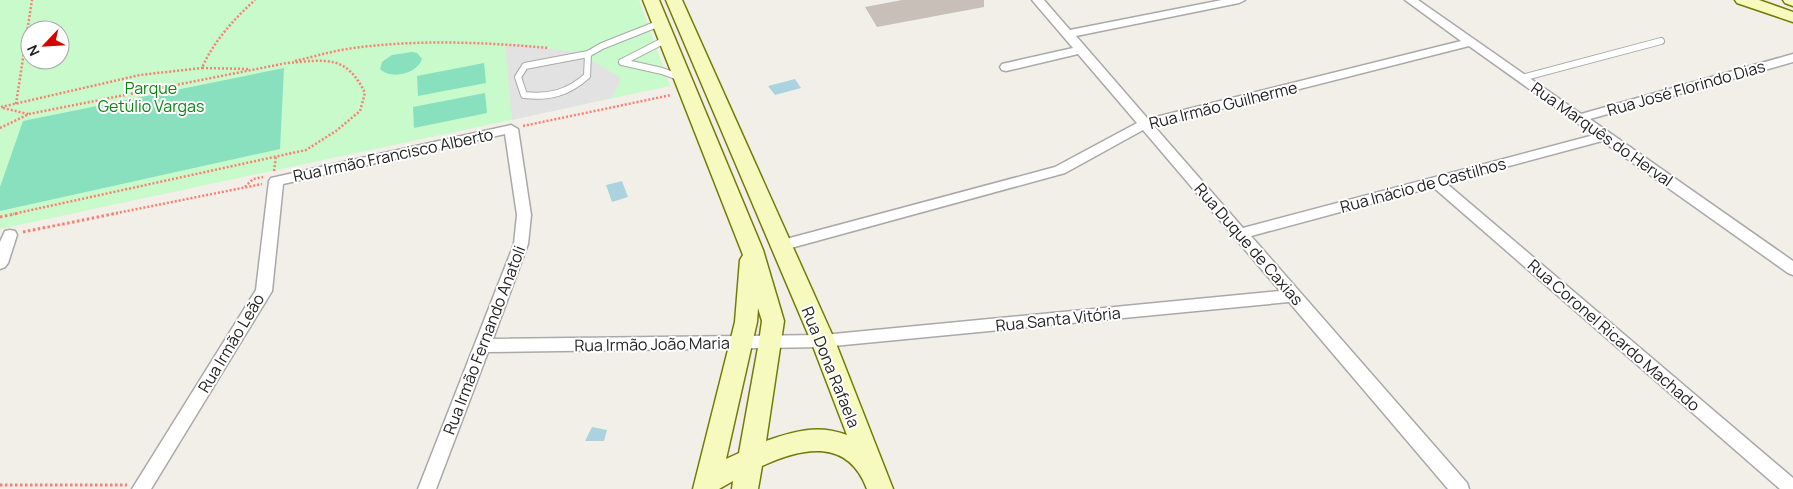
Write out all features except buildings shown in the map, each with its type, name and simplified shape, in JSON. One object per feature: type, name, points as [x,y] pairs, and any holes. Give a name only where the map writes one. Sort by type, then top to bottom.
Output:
[{"type":"main road","points":[[651,0],[752,250],[768,296],[773,321],[745,489]]},
{"type":"main road","name":"Rua Dona Rafaela","points":[[674,0],[823,342],[876,480]]},
{"type":"main road","points":[[1743,0],[1793,17]]},
{"type":"main road","points":[[706,485],[742,343],[746,322],[752,250]]},
{"type":"main road","points":[[706,485],[786,444],[806,439],[826,439],[845,445],[861,456],[876,480]]},
{"type":"street","name":"Rua Duque de Caxias","points":[[1038,0],[1460,489]]},
{"type":"street","points":[[1068,34],[1239,0]]},
{"type":"street","name":"Rua Marquês do Herval","points":[[1411,0],[1793,270]]},
{"type":"street","name":"Rua Irmão Guilherme","points":[[780,246],[1060,170],[1145,124],[1472,42]]},
{"type":"street","points":[[1006,67],[1081,50]]},
{"type":"street","name":"Rua José Florindo Dias","points":[[1580,118],[1793,58]]},
{"type":"street","name":"Rua Irmão Francisco Alberto","points":[[275,177],[511,129]]},
{"type":"street","name":"Rua Irmão Fernando Anatoli","points":[[427,489],[521,244],[524,215],[511,129]]},
{"type":"street","name":"Rua Inácio de Castilhos","points":[[1240,234],[1606,136]]},
{"type":"street","name":"Rua Irmão Leão","points":[[142,487],[264,291],[275,177]]},
{"type":"street","name":"Rua Coronel Ricardo Machado","points":[[1436,182],[1793,489]]},
{"type":"street","points":[[0,263],[5,236]]},
{"type":"street","name":"Rua Santa Vitória","points":[[823,342],[1293,296]]},
{"type":"street","name":"Rua Irmão João Maria","points":[[482,346],[823,342]]},
{"type":"lane","points":[[588,54],[587,76],[577,86],[555,96],[539,98],[524,95],[518,77],[525,66],[588,54],[663,31]]},
{"type":"lane","points":[[663,31],[622,62],[662,71],[684,85]]},
{"type":"lane","points":[[1522,78],[1661,41]]},
{"type":"path","points":[[16,104],[32,0]]},
{"type":"path","points":[[202,68],[207,56],[236,17],[254,0]]},
{"type":"path","points":[[0,128],[29,114],[287,63],[353,48],[416,41],[505,44],[550,49]]},
{"type":"path","points":[[0,216],[306,150],[336,131],[360,111],[365,93],[358,77],[344,65],[311,62],[287,63]]},
{"type":"path","points":[[1,107],[140,75],[202,68],[255,69]]},
{"type":"path","points":[[511,129],[684,85]]},
{"type":"path","points":[[1,107],[29,114]]},
{"type":"path","points":[[5,236],[244,187],[275,177],[276,156]]},
{"type":"path","points":[[244,187],[253,179]]},
{"type":"path","points":[[0,485],[142,487]]},
{"type":"green space","name":"Parque Getúlio Vargas","points":[[0,0],[639,0],[670,86],[0,229]]},
{"type":"green space","points":[[417,53],[422,59],[409,72],[397,75],[380,69],[382,62],[392,55]]},
{"type":"green space","points":[[484,63],[486,83],[418,96],[417,76]]},
{"type":"green space","points":[[284,68],[280,149],[0,211],[0,187],[23,121]]},
{"type":"green space","points":[[485,93],[487,113],[414,128],[413,107]]},
{"type":"shaded area","points":[[505,44],[578,52],[621,78],[612,98],[512,120]]},
{"type":"water","points":[[795,79],[801,88],[775,95],[768,86]]},
{"type":"water","points":[[622,181],[628,197],[612,202],[606,185]]},
{"type":"water","points":[[592,427],[607,430],[604,441],[585,441]]}]
